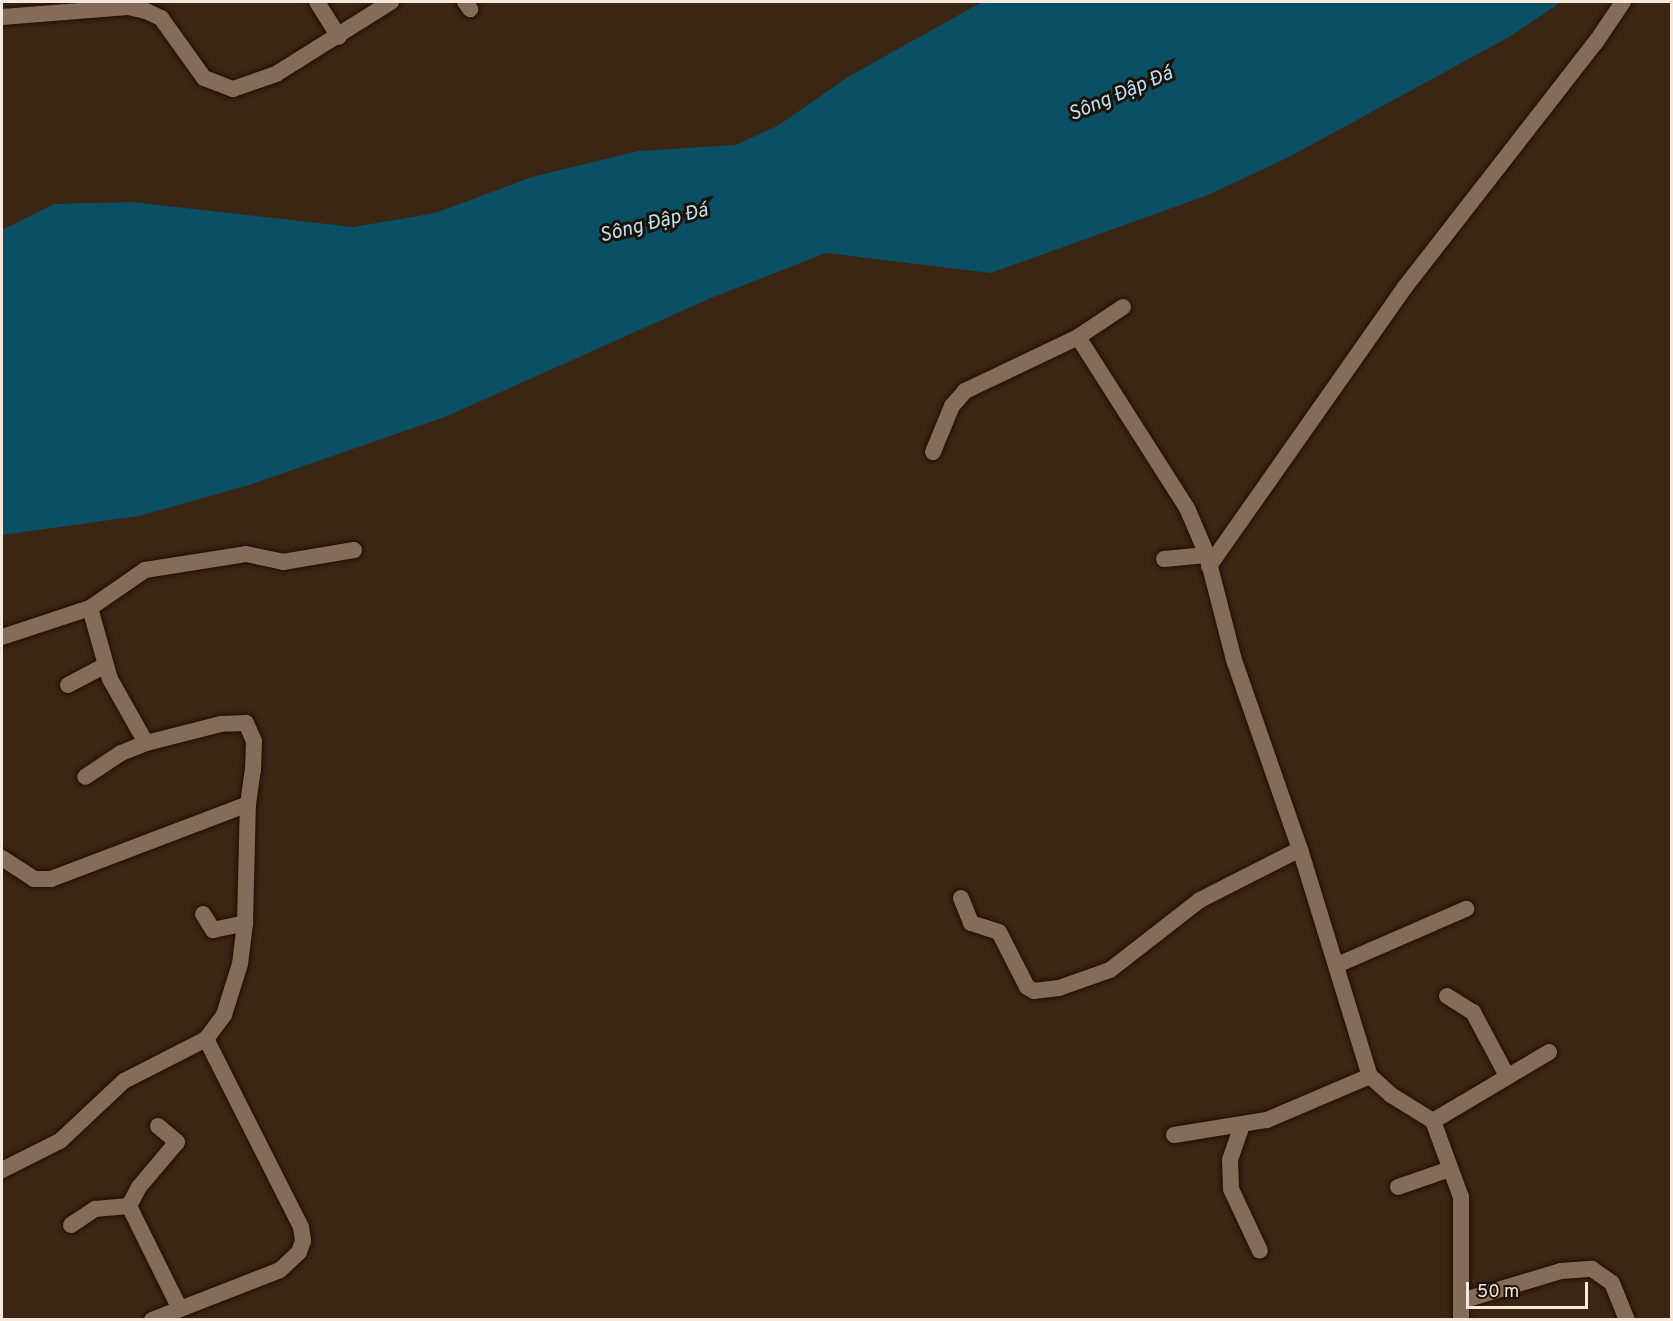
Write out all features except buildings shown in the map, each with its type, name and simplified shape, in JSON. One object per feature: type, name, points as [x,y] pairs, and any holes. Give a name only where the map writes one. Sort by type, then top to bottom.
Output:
[{"type":"street","points":[[156,2],[161,18],[196,71],[217,85],[233,89],[250,86],[276,74],[339,37],[391,2]]},
{"type":"street","points":[[317,2],[339,37]]},
{"type":"street","points":[[1208,561],[1405,287],[1596,42],[1623,2]]},
{"type":"street","points":[[2,17],[34,7],[128,7],[161,18]]},
{"type":"street","points":[[933,452],[952,406],[965,391],[1078,337],[1123,307]]},
{"type":"street","points":[[1078,337],[1187,508],[1208,561],[1234,660],[1300,849],[1370,1076],[1404,1105],[1433,1121],[1463,1210],[1461,1320]]},
{"type":"street","points":[[2,637],[90,608],[138,574],[163,566],[246,554],[283,562],[354,550]]},
{"type":"street","points":[[1164,559],[1208,561]]},
{"type":"street","points":[[90,608],[106,665],[121,701],[146,743]]},
{"type":"street","points":[[68,685],[106,665]]},
{"type":"street","points":[[2,1170],[60,1141],[124,1081],[206,1039],[229,1003],[240,964],[245,923],[248,804],[254,741],[246,723],[221,724],[146,743],[121,753],[85,777]]},
{"type":"street","points":[[2,858],[34,879],[51,879],[248,804]]},
{"type":"street","points":[[961,898],[971,923],[999,932],[1027,987],[1034,991],[1059,988],[1110,970],[1200,900],[1300,849]]},
{"type":"street","points":[[1337,965],[1466,909]]},
{"type":"street","points":[[203,914],[213,930],[245,923]]},
{"type":"street","points":[[1447,996],[1473,1012],[1506,1074]]},
{"type":"street","points":[[152,1320],[179,1307],[280,1270],[299,1252],[303,1241],[301,1227],[206,1039]]},
{"type":"street","points":[[1433,1121],[1506,1074],[1549,1052]]},
{"type":"street","points":[[1174,1135],[1242,1125],[1294,1111],[1370,1076]]},
{"type":"street","points":[[1242,1125],[1230,1160],[1231,1189],[1260,1251]]},
{"type":"street","points":[[129,1206],[139,1187],[177,1142],[158,1126]]},
{"type":"street","points":[[1398,1187],[1450,1169]]},
{"type":"street","points":[[129,1206],[179,1307]]},
{"type":"street","points":[[71,1225],[95,1209],[129,1206]]},
{"type":"street","points":[[1461,1301],[1561,1271],[1592,1269],[1611,1282],[1628,1320]]},
{"type":"water","name":"Sông Đập Đá","points":[[982,2],[1561,2],[1509,37],[1289,157],[1208,195],[991,273],[826,253],[711,298],[445,417],[249,485],[139,516],[2,535],[2,230],[54,204],[132,202],[353,227],[435,213],[532,177],[638,151],[736,145],[779,125],[848,77]]}]
